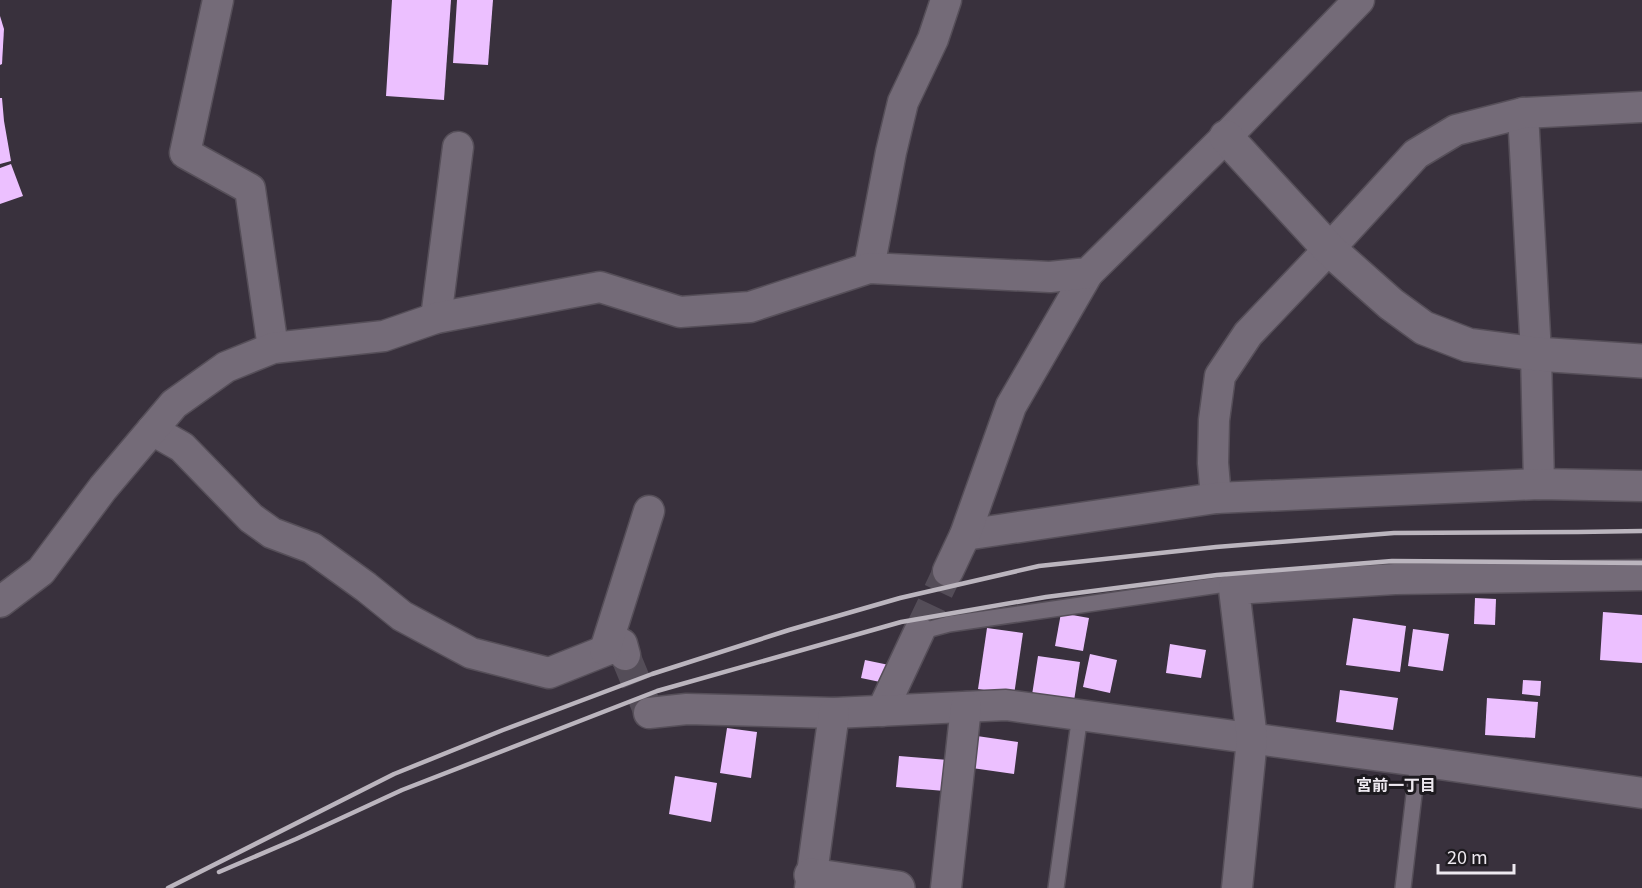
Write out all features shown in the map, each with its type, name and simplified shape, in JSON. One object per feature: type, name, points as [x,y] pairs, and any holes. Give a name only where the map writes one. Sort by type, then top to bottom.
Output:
[{"type":"street","points":[[218,0],[185,153],[250,189],[273,348]]},
{"type":"street","points":[[869,268],[903,102],[933,39],[946,0]]},
{"type":"street","points":[[948,571],[965,535],[1011,406],[1088,273],[1226,137],[1359,0]]},
{"type":"street","points":[[1216,498],[1213,463],[1214,420],[1220,376],[1248,334],[1416,154],[1456,130],[1523,113],[1642,107]]},
{"type":"street","points":[[1523,113],[1536,354],[1539,484]]},
{"type":"street","points":[[1226,137],[1329,249],[1391,304],[1424,328],[1468,345],[1536,354],[1642,361]]},
{"type":"street","points":[[436,318],[458,147]]},
{"type":"street","points":[[0,603],[41,571],[102,488],[174,404],[226,367],[273,348],[384,336],[436,318],[600,287],[680,312],[750,307],[869,268],[1050,277],[1088,273]]},
{"type":"street","points":[[152,430],[182,447],[251,518],[272,532],[312,548],[402,616],[471,652],[549,672],[615,652],[649,511]]},
{"type":"street","points":[[965,535],[1216,498],[1539,484],[1642,486]]},
{"type":"street","points":[[1237,888],[1252,739],[1234,589],[1395,579],[1642,575]]},
{"type":"street","points":[[882,711],[919,632]]},
{"type":"street","points":[[649,713],[687,709],[834,713],[1006,705],[1642,793]]},
{"type":"street","points":[[946,888],[966,707]]},
{"type":"street","points":[[834,713],[810,881],[898,888]]},
{"type":"lane","points":[[919,632],[949,624],[1226,584],[1234,589]]},
{"type":"lane","points":[[1056,888],[1080,715]]},
{"type":"lane","points":[[1403,888],[1418,761]]},
{"type":"building","points":[[392,0],[451,0],[444,100],[386,96]]},
{"type":"building","points":[[457,0],[493,0],[488,65],[453,63]]},
{"type":"building","points":[[0,16],[4,29],[2,64],[0,65]]},
{"type":"building","points":[[0,98],[2,98],[11,161],[0,164]]},
{"type":"building","points":[[11,164],[23,196],[0,204],[0,168]]},
{"type":"building","points":[[1475,598],[1496,599],[1495,625],[1474,624]]},
{"type":"building","points":[[1603,612],[1642,615],[1642,663],[1600,660]]},
{"type":"building","points":[[1061,613],[1089,618],[1083,651],[1055,646]]},
{"type":"building","points":[[1353,618],[1406,626],[1400,672],[1346,665]]},
{"type":"building","points":[[987,628],[1023,633],[1014,695],[978,689]]},
{"type":"building","points":[[1413,629],[1449,634],[1443,671],[1408,666]]},
{"type":"building","points":[[1170,644],[1206,650],[1201,678],[1166,673]]},
{"type":"building","points":[[1090,654],[1117,660],[1110,693],[1083,687]]},
{"type":"building","points":[[1038,656],[1080,662],[1074,701],[1032,695]]},
{"type":"building","points":[[865,660],[889,665],[885,683],[861,678]]},
{"type":"building","points":[[1523,680],[1541,681],[1540,696],[1522,694]]},
{"type":"building","points":[[1340,690],[1398,698],[1393,730],[1336,722]]},
{"type":"building","points":[[1487,698],[1538,702],[1535,738],[1485,735]]},
{"type":"building","points":[[727,728],[757,732],[751,778],[720,773]]},
{"type":"building","points":[[977,736],[1018,742],[1014,774],[972,768]]},
{"type":"building","points":[[899,756],[948,760],[945,791],[896,787]]},
{"type":"building","points":[[675,776],[717,783],[711,822],[669,814]]},
{"type":"tunnel","points":[[919,632],[948,571]]},
{"type":"tunnel","points":[[625,655],[649,713]]},
{"type":"railway","points":[[168,888],[394,774],[503,730],[652,674],[789,630],[900,598],[1039,566],[1216,547],[1394,533],[1642,531]]},
{"type":"railway","points":[[219,872],[402,790],[657,691],[901,622],[1046,597],[1217,575],[1392,561],[1642,563]]},
{"type":"district","name":"宮前一丁目","points":[[1396,784]]}]
